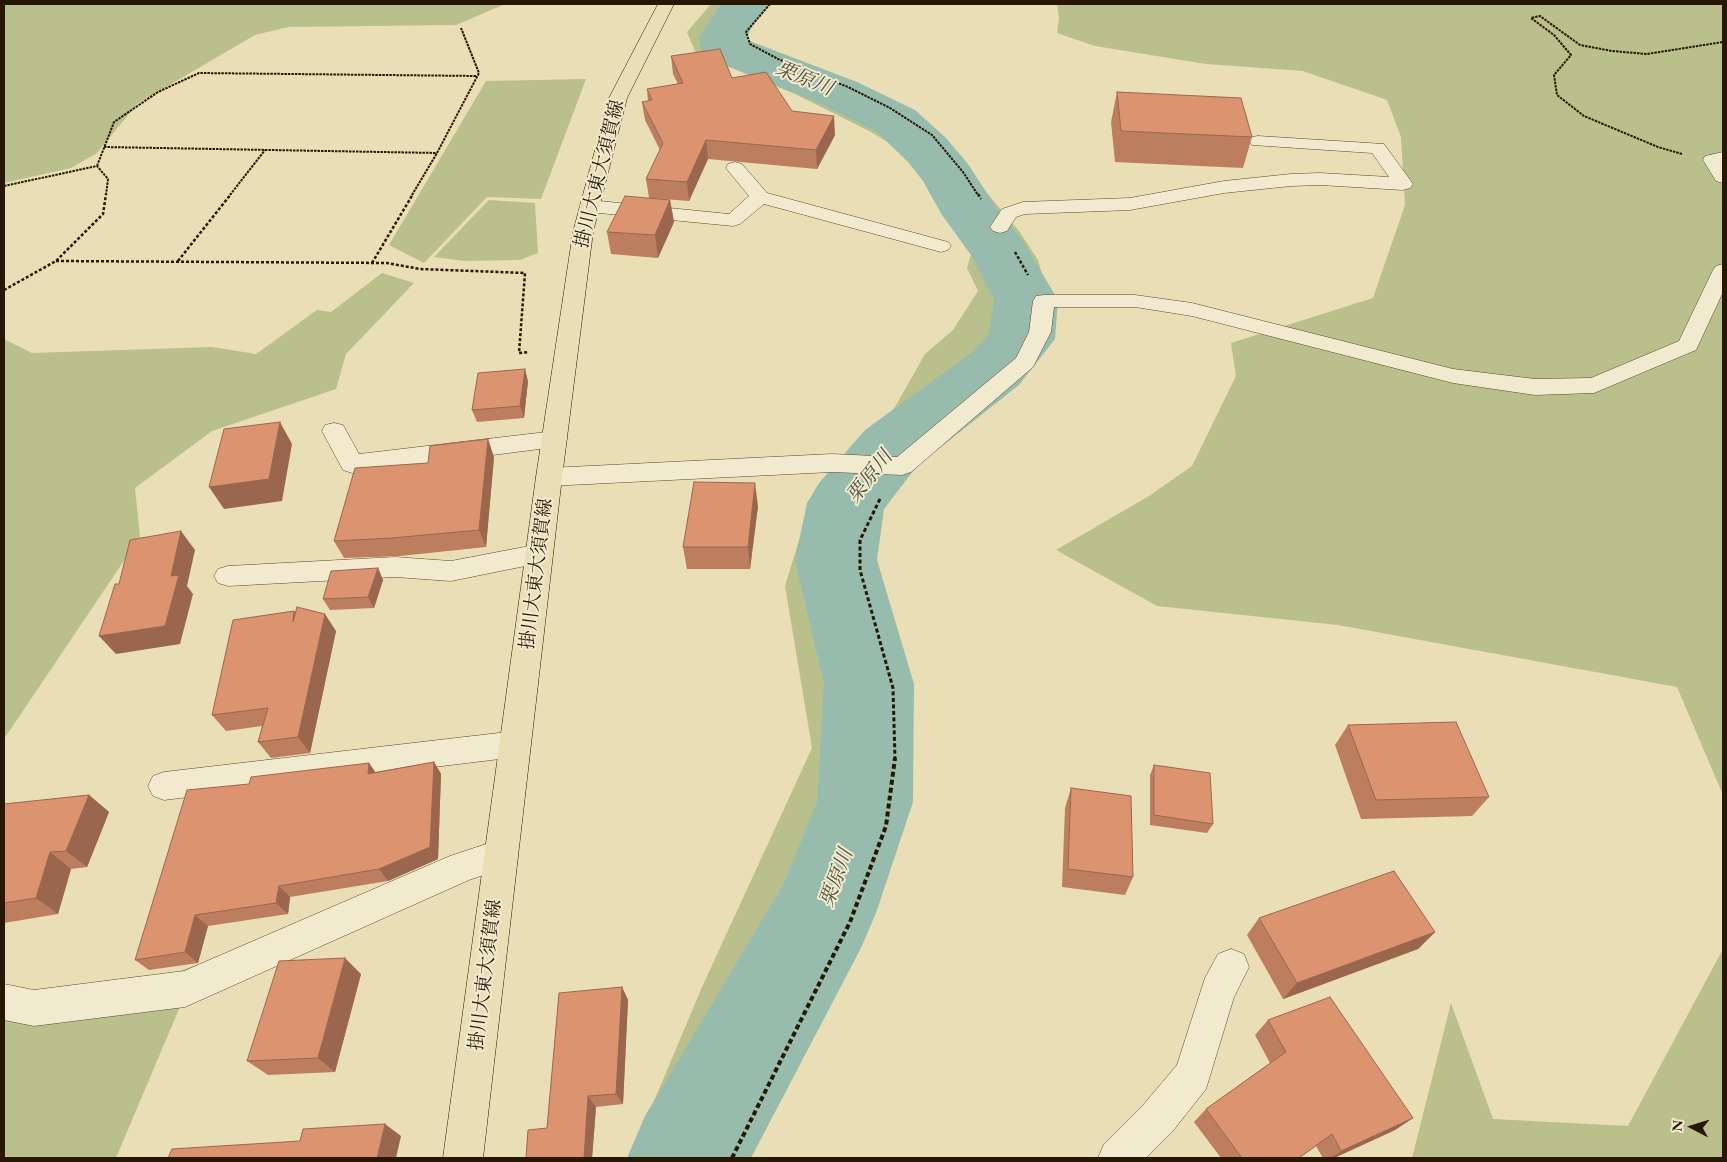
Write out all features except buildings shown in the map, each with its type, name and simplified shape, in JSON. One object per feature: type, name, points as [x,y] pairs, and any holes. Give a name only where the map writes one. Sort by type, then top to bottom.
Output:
[{"type":"main road","name":"掛川大東大須賀線","points":[[463,1158],[549,477],[568,350],[582,232],[618,98],[666,4]]},
{"type":"street","points":[[1000,227],[1009,213],[1023,208],[1130,204],[1224,187],[1272,182],[1320,179],[1403,184],[1378,148],[1258,141]]},
{"type":"street","points":[[1718,159],[1723,177]]},
{"type":"street","points":[[734,168],[760,197],[941,246]]},
{"type":"street","points":[[589,206],[733,220],[760,197]]},
{"type":"street","points":[[549,477],[832,462],[898,465],[1025,362],[1040,332],[1044,301],[1135,301],[1192,310],[1453,376],[1535,387],[1594,385],[1688,345],[1723,270]]},
{"type":"street","points":[[334,432],[352,464],[554,439]]},
{"type":"street","points":[[228,576],[395,567],[451,571],[540,554]]},
{"type":"street","points":[[164,786],[516,744]]},
{"type":"street","points":[[4,1002],[34,1008],[185,989],[462,867],[502,854]]},
{"type":"street","points":[[1118,1158],[1158,1118],[1193,1076],[1218,991],[1230,967]]},
{"type":"path","points":[[770,4],[746,32],[750,44],[778,59],[848,87],[890,108],[932,135],[963,172],[1000,227],[1044,301]]},
{"type":"path","points":[[1718,159],[1658,147],[1584,116],[1557,95],[1554,75],[1571,55],[1554,35],[1531,18],[1540,16],[1580,45],[1612,51],[1647,54],[1723,42]]},
{"type":"path","points":[[372,263],[437,153],[479,73],[461,28]]},
{"type":"path","points":[[98,166],[114,122],[158,92],[199,73],[477,76]]},
{"type":"path","points":[[104,147],[437,153]]},
{"type":"path","points":[[178,262],[265,150]]},
{"type":"path","points":[[4,186],[98,166]]},
{"type":"path","points":[[4,290],[56,261],[103,214],[108,179],[98,166]]},
{"type":"path","points":[[56,261],[387,263],[420,269],[525,273],[519,353],[568,350]]},
{"type":"path","points":[[732,1158],[850,922],[886,826],[896,754],[893,688],[860,570],[860,540],[898,465]]},
{"type":"green space","points":[[4,4],[505,4],[456,25],[288,27],[255,35],[137,104],[97,153],[71,168],[4,183]]},
{"type":"green space","points":[[711,4],[766,4],[741,34],[747,47],[788,67],[869,98],[933,141],[987,193],[1019,231],[1038,260],[1049,299],[1030,353],[947,429],[901,453],[866,447],[895,407],[925,354],[953,330],[978,291],[967,268],[974,244],[931,179],[906,153],[869,131],[795,94],[722,64],[698,58],[687,32]]},
{"type":"green space","points":[[1057,4],[1723,4],[1723,795],[1677,687],[1338,625],[1157,606],[1056,550],[1149,496],[1192,466],[1236,376],[1231,343],[1373,298],[1405,205],[1401,137],[1387,100],[1303,71],[1206,64],[1095,46],[1057,33],[1059,18]]},
{"type":"green space","points":[[586,79],[541,199],[487,197],[424,263],[389,245],[486,81]]},
{"type":"green space","points":[[489,200],[535,203],[538,253],[520,260],[464,261],[434,257]]},
{"type":"green space","points":[[382,273],[414,283],[346,354],[336,389],[212,431],[135,488],[140,537],[4,739],[4,339],[32,353],[212,347],[256,354],[317,310],[331,312]]},
{"type":"green space","points":[[849,474],[883,481],[860,552],[875,624],[893,688],[890,755],[879,846],[813,999],[731,1158],[630,1158],[702,987],[812,748],[785,586],[800,537]]},
{"type":"green space","points":[[1723,949],[1723,1158],[1412,1158],[1451,1003],[1493,1119],[1628,1126]]},
{"type":"green space","points":[[198,964],[116,1158],[4,1158],[4,990],[57,1021]]},
{"type":"waterway","name":"栗原川","points":[[687,1158],[824,913],[865,802],[869,684],[836,560],[846,503],[891,448],[995,369],[1022,339],[1026,300],[1001,254],[972,215],[948,176],[927,150],[896,121],[839,93],[725,48],[723,37],[734,17],[747,4]]}]
